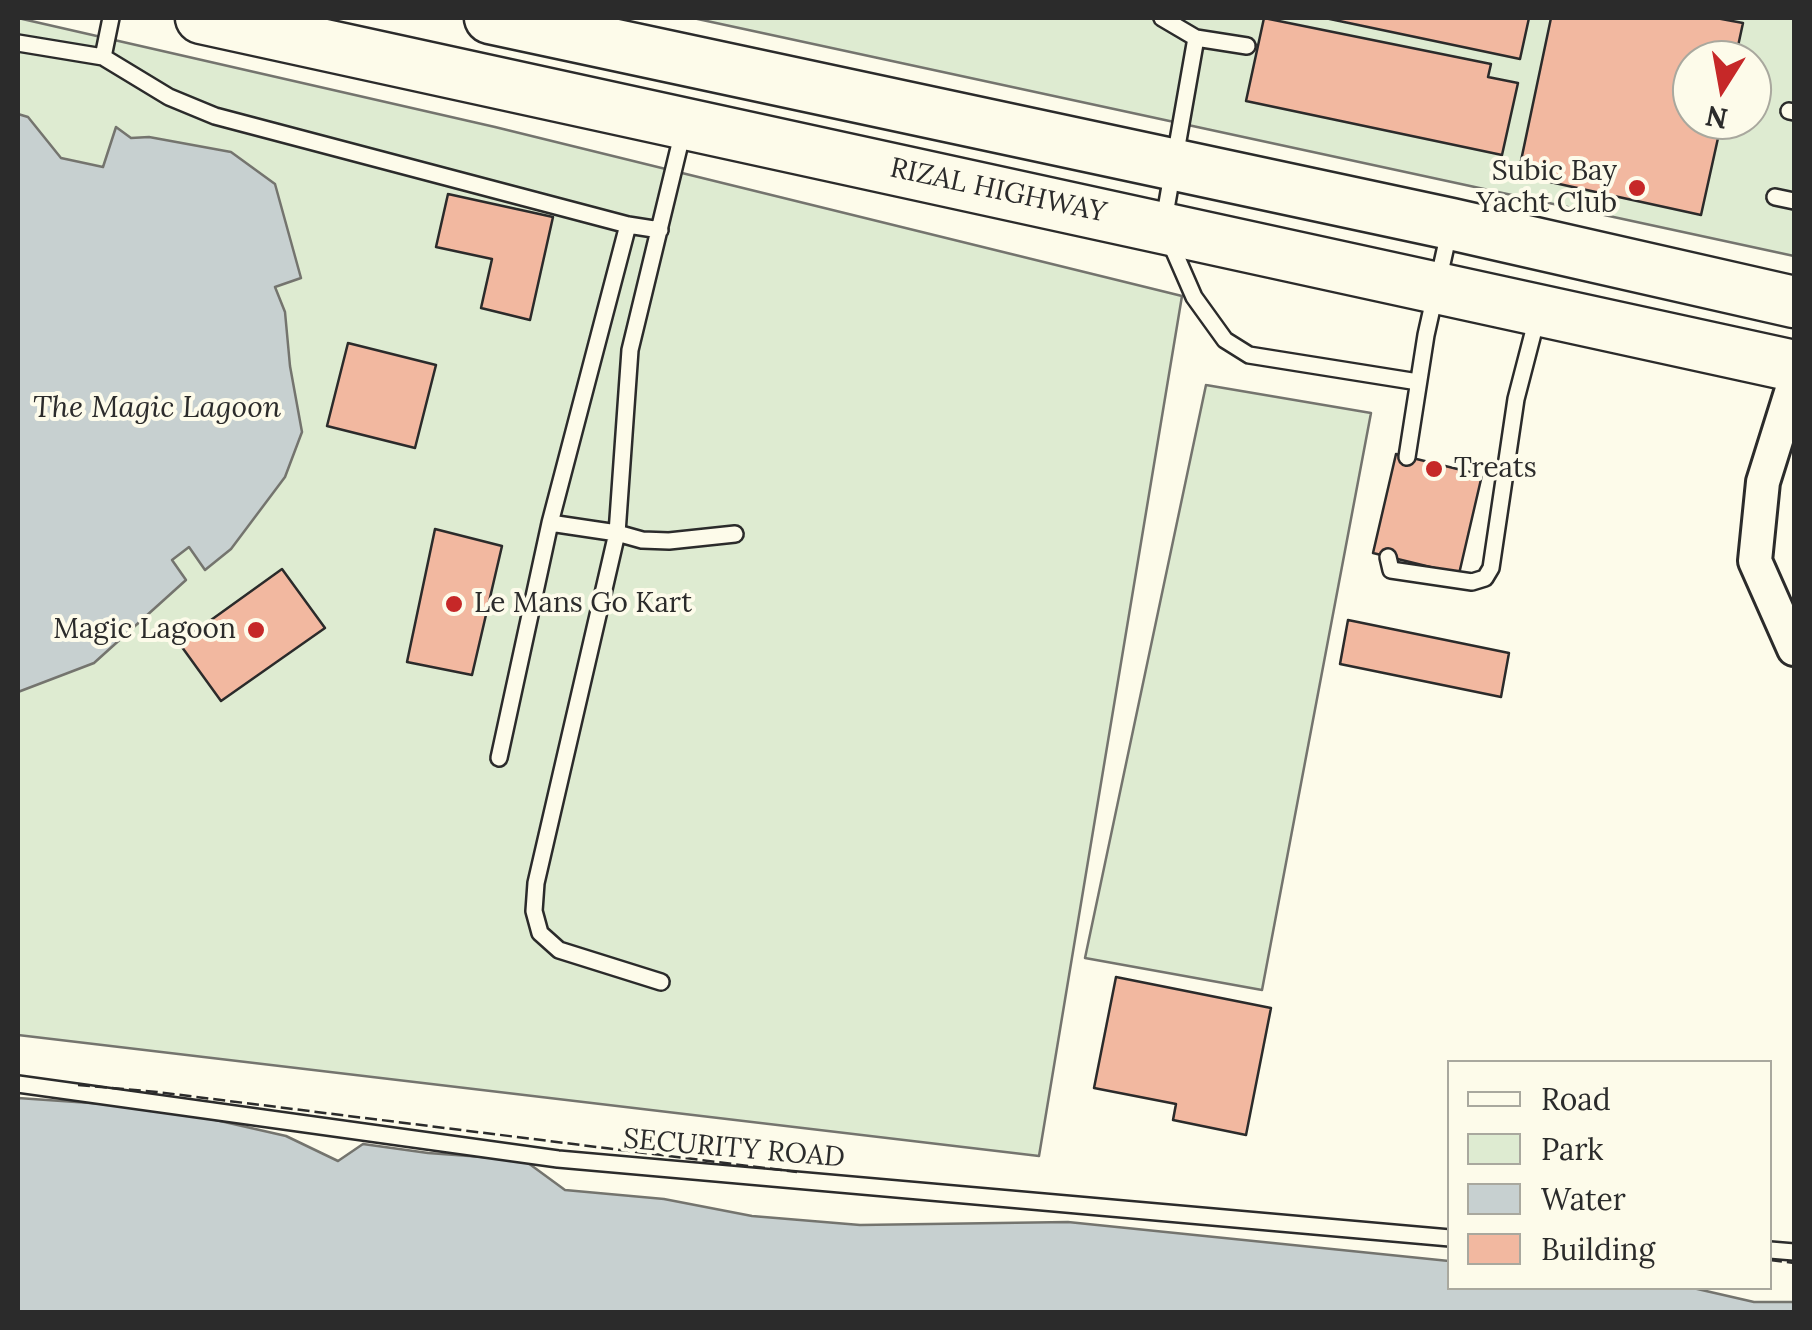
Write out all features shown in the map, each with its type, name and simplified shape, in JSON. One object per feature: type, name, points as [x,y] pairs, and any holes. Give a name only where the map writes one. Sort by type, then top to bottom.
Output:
[{"type":"main road","name":"RIZAL HIGHWAY","points":[[201,18],[1794,366]]},
{"type":"main road","points":[[490,18],[608,37],[1174,167],[1451,224],[1794,302]]},
{"type":"street","points":[[1794,384],[1763,482],[1755,561],[1794,649]]},
{"type":"lane","points":[[103,57],[111,18]]},
{"type":"lane","points":[[1162,18],[1196,38],[1247,46]]},
{"type":"lane","points":[[1196,38],[1163,226],[1194,298],[1225,340],[1249,354],[1418,382]]},
{"type":"lane","points":[[18,43],[103,57],[169,97],[216,116],[628,226],[660,230]]},
{"type":"lane","points":[[661,982],[558,950],[540,933],[534,911],[536,883],[617,533],[630,350],[685,124]]},
{"type":"lane","points":[[1775,197],[1794,202]]},
{"type":"lane","points":[[1407,457],[1418,382],[1451,224]]},
{"type":"lane","points":[[499,758],[550,523],[628,226]]},
{"type":"lane","points":[[1388,557],[1391,570],[1472,582],[1485,578],[1491,568],[1516,399],[1539,309]]},
{"type":"lane","points":[[550,523],[642,540],[735,534]]},
{"type":"lane","name":"SECURITY ROAD","points":[[18,1084],[558,1159],[1447,1238]]},
{"type":"green space","points":[[18,18],[495,127],[1182,296],[1039,1156],[18,1035]]},
{"type":"green space","name":"Subic Bay Yacht Club","points":[[693,18],[1794,18],[1794,256]]},
{"type":"green space","points":[[1206,385],[1371,413],[1262,990],[1085,958]]},
{"type":"water","name":"The Magic Lagoon","points":[[18,114],[28,117],[61,158],[103,167],[116,127],[131,138],[149,137],[231,152],[275,184],[301,278],[275,287],[285,312],[302,432],[285,477],[231,549],[205,570],[189,547],[172,560],[186,580],[94,663],[18,692]]},
{"type":"water","points":[[18,1098],[163,1108],[286,1136],[338,1161],[363,1144],[524,1160],[565,1190],[664,1199],[752,1216],[860,1225],[1068,1222],[1447,1261],[1447,1290],[1702,1290],[1754,1302],[1794,1302],[1794,1312],[18,1312]]},
{"type":"building","points":[[1264,18],[1491,64],[1488,77],[1518,83],[1502,155],[1246,101]]},
{"type":"building","points":[[1325,18],[1529,18],[1520,59]]},
{"type":"building","points":[[1551,18],[1716,18],[1743,23],[1739,40],[1672,40],[1672,140],[1718,140],[1701,215],[1518,175]]},
{"type":"building","points":[[448,194],[553,217],[530,320],[481,308],[492,259],[436,247]]},
{"type":"building","points":[[348,343],[436,365],[415,448],[327,426]]},
{"type":"building","points":[[1396,454],[1482,475],[1459,574],[1373,553]]},
{"type":"building","name":"Le Mans Go Kart","points":[[435,529],[502,546],[472,675],[407,662]]},
{"type":"building","points":[[282,569],[325,628],[221,701],[179,643]]},
{"type":"building","points":[[1348,620],[1509,653],[1501,697],[1340,664]]},
{"type":"building","points":[[1116,977],[1271,1008],[1246,1135],[1173,1120],[1176,1104],[1094,1088]]},
{"type":"fence","points":[[78,1085],[797,1172]]},
{"type":"fence","points":[[1772,1260],[1794,1263]]},
{"type":"place","name":"Subic Bay Yacht Club","points":[[1637,188]]},
{"type":"place","name":"Treats","points":[[1434,469]]},
{"type":"place","name":"Le Mans Go Kart","points":[[454,604]]},
{"type":"place","name":"Magic Lagoon","points":[[256,630]]}]
